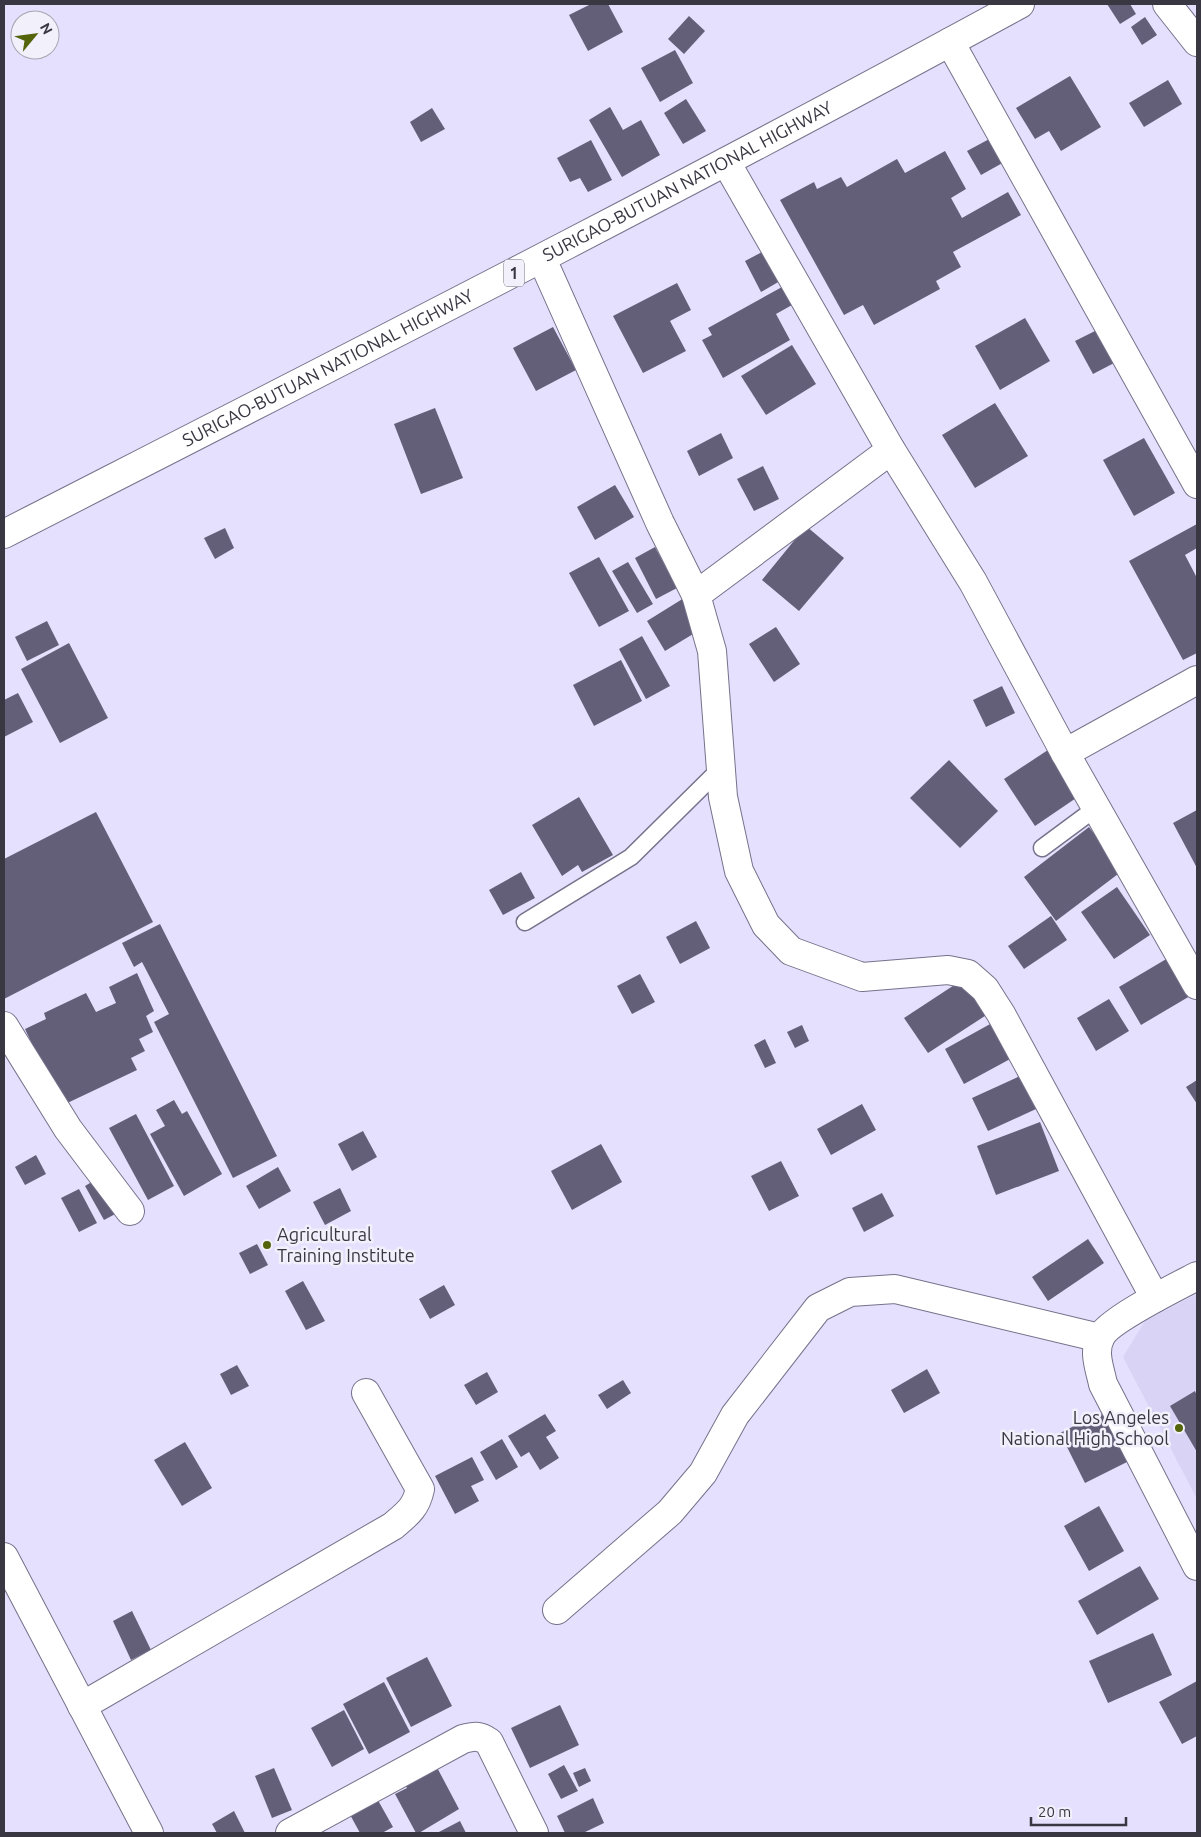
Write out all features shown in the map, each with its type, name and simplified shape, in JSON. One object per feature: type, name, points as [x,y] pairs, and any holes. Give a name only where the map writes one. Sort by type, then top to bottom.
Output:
[{"type":"main road","name":"SURIGAO-BUTUAN NATIONAL HIGHWAY","points":[[4,534],[542,259],[1020,4]]},
{"type":"main road","points":[[1167,4],[1197,42]]},
{"type":"main road","points":[[950,42],[1197,484]]},
{"type":"main road","points":[[726,162],[891,450],[968,573],[1065,753],[1197,985]]},
{"type":"main road","points":[[542,259],[660,523],[696,595],[712,651],[723,797],[739,871],[766,925],[791,951],[862,977],[948,970],[968,974],[985,989],[1002,1014],[1155,1298]]},
{"type":"main road","points":[[696,595],[891,450]]},
{"type":"main road","points":[[1065,753],[1197,680]]},
{"type":"main road","points":[[4,1026],[68,1129],[130,1211]]},
{"type":"main road","points":[[1197,1276],[1155,1298],[1110,1326],[1100,1338],[1096,1358],[1103,1384],[1197,1566]]},
{"type":"main road","points":[[557,1610],[670,1512],[703,1473],[735,1415],[818,1308],[850,1292],[895,1289],[1100,1338]]},
{"type":"main road","points":[[82,1706],[393,1526],[410,1512],[417,1502],[420,1490],[366,1393]]},
{"type":"main road","points":[[4,1557],[149,1833]]},
{"type":"main road","points":[[290,1833],[463,1739],[481,1736],[489,1742],[534,1833]]},
{"type":"lane","points":[[524,922],[630,856],[721,768]]},
{"type":"lane","points":[[1042,848],[1096,808]]},
{"type":"shaded area","name":"Los Angeles National High School","points":[[1197,1294],[1197,1499],[1123,1357],[1145,1321]]},
{"type":"building","points":[[591,4],[608,4],[623,32],[588,51],[569,15]]},
{"type":"building","points":[[1107,4],[1130,4],[1136,14],[1120,24]]},
{"type":"building","points":[[689,16],[705,31],[684,54],[668,39]]},
{"type":"building","points":[[1145,17],[1157,35],[1142,45],[1131,27]]},
{"type":"building","points":[[675,50],[693,83],[660,102],[641,68]]},
{"type":"building","points":[[1070,76],[1101,127],[1061,151],[1049,131],[1035,139],[1016,108]]},
{"type":"building","points":[[1168,80],[1182,104],[1144,127],[1129,103]]},
{"type":"building","points":[[686,99],[706,131],[683,144],[664,113]]},
{"type":"building","points":[[610,107],[623,130],[641,120],[660,155],[622,177],[589,120]]},
{"type":"building","points":[[432,108],[445,129],[421,142],[410,122]]},
{"type":"building","points":[[993,137],[1006,161],[981,175],[967,151]]},
{"type":"building","points":[[591,140],[612,180],[588,192],[580,178],[570,182],[557,158]]},
{"type":"building","points":[[945,151],[966,189],[951,198],[962,218],[1008,192],[1021,215],[953,252],[961,267],[936,281],[940,289],[874,325],[863,305],[844,315],[780,200],[814,182],[817,189],[841,177],[847,187],[897,159],[905,173]]},
{"type":"building","points":[[764,251],[780,281],[761,292],[745,261]]},
{"type":"building","points":[[677,283],[691,310],[670,321],[686,351],[643,373],[613,316]]},
{"type":"building","points":[[782,287],[792,305],[776,314],[790,340],[723,378],[702,340],[712,335],[708,328]]},
{"type":"building","points":[[1025,318],[1050,361],[1000,390],[975,346]]},
{"type":"building","points":[[553,327],[576,370],[536,391],[513,348]]},
{"type":"building","points":[[1099,329],[1116,362],[1093,374],[1075,341]]},
{"type":"building","points":[[792,345],[816,384],[766,415],[741,376]]},
{"type":"building","points":[[995,403],[1028,456],[975,488],[942,435]]},
{"type":"building","points":[[435,408],[463,478],[421,494],[394,424]]},
{"type":"building","points":[[721,433],[733,458],[699,476],[687,451]]},
{"type":"building","points":[[1144,438],[1175,493],[1134,516],[1103,460]]},
{"type":"building","points":[[763,466],[779,499],[754,511],[737,479]]},
{"type":"building","points":[[615,485],[634,517],[595,540],[577,507]]},
{"type":"building","points":[[1197,524],[1197,548],[1185,555],[1197,578],[1197,653],[1183,660],[1129,561]]},
{"type":"building","points":[[806,526],[844,558],[799,611],[762,580]]},
{"type":"building","points":[[225,528],[234,548],[215,559],[204,538]]},
{"type":"building","points":[[655,547],[677,588],[656,599],[635,558]]},
{"type":"building","points":[[599,557],[629,611],[599,627],[569,573]]},
{"type":"building","points":[[628,562],[653,604],[637,613],[612,571]]},
{"type":"building","points":[[684,598],[703,628],[665,651],[647,621]]},
{"type":"building","points":[[47,621],[59,645],[27,661],[15,637]]},
{"type":"building","points":[[776,627],[800,664],[774,682],[749,644]]},
{"type":"building","points":[[642,636],[670,686],[646,699],[619,649]]},
{"type":"building","points":[[69,643],[108,718],[60,743],[21,669]]},
{"type":"building","points":[[621,660],[642,701],[594,726],[573,685]]},
{"type":"building","points":[[1002,686],[1015,713],[986,727],[973,700]]},
{"type":"building","points":[[18,693],[33,722],[4,737],[4,700]]},
{"type":"building","points":[[1054,746],[1085,792],[1035,826],[1004,779]]},
{"type":"building","points":[[949,760],[998,811],[960,848],[910,798]]},
{"type":"building","points":[[579,797],[613,855],[582,872],[578,865],[562,876],[532,825]]},
{"type":"building","points":[[1197,810],[1197,868],[1173,823]]},
{"type":"building","points":[[96,812],[153,922],[4,999],[4,859]]},
{"type":"building","points":[[1089,827],[1122,871],[1056,921],[1024,877]]},
{"type":"building","points":[[521,872],[535,898],[503,915],[489,890]]},
{"type":"building","points":[[1117,887],[1150,935],[1114,959],[1081,912]]},
{"type":"building","points":[[1051,916],[1067,940],[1024,969],[1008,946]]},
{"type":"building","points":[[696,921],[710,948],[680,964],[666,937]]},
{"type":"building","points":[[160,924],[277,1156],[233,1178],[154,1022],[169,1014],[142,962],[134,967],[122,943]]},
{"type":"building","points":[[1168,958],[1190,996],[1141,1025],[1119,987]]},
{"type":"building","points":[[137,973],[154,1011],[146,1016],[153,1032],[139,1039],[145,1051],[131,1058],[137,1070],[61,1106],[25,1029],[46,1019],[44,1013],[86,993],[96,1012],[116,1003],[109,987]]},
{"type":"building","points":[[640,974],[655,1002],[632,1014],[617,986]]},
{"type":"building","points":[[968,976],[991,1012],[928,1053],[904,1018]]},
{"type":"building","points":[[1109,999],[1129,1031],[1096,1051],[1077,1018]]},
{"type":"building","points":[[992,1023],[1012,1058],[964,1084],[945,1049]]},
{"type":"building","points":[[802,1025],[809,1041],[795,1048],[787,1032]]},
{"type":"building","points":[[765,1039],[776,1063],[765,1068],[754,1045]]},
{"type":"building","points":[[1020,1076],[1036,1109],[988,1131],[972,1098]]},
{"type":"building","points":[[1197,1080],[1197,1104],[1186,1087]]},
{"type":"building","points":[[174,1100],[182,1114],[187,1111],[222,1174],[184,1196],[150,1134],[165,1126],[156,1110]]},
{"type":"building","points":[[862,1104],[876,1130],[831,1155],[817,1129]]},
{"type":"building","points":[[136,1114],[174,1186],[148,1200],[109,1128]]},
{"type":"building","points":[[1040,1122],[1059,1171],[996,1195],[977,1146]]},
{"type":"building","points":[[363,1131],[377,1157],[352,1171],[338,1144]]},
{"type":"building","points":[[601,1144],[622,1182],[572,1210],[551,1171]]},
{"type":"building","points":[[36,1155],[46,1174],[25,1185],[15,1167]]},
{"type":"building","points":[[781,1161],[799,1196],[769,1211],[751,1176]]},
{"type":"building","points":[[278,1167],[291,1191],[259,1209],[246,1186]]},
{"type":"building","points":[[100,1177],[119,1212],[104,1220],[85,1186]]},
{"type":"building","points":[[340,1188],[351,1211],[325,1225],[313,1202]]},
{"type":"building","points":[[79,1189],[97,1223],[79,1232],[61,1198]]},
{"type":"building","points":[[882,1193],[894,1216],[864,1232],[852,1208]]},
{"type":"building","points":[[1088,1239],[1104,1263],[1048,1301],[1032,1277]]},
{"type":"building","points":[[257,1244],[268,1265],[250,1274],[239,1253]]},
{"type":"building","points":[[303,1281],[325,1321],[306,1330],[285,1291]]},
{"type":"building","points":[[444,1285],[455,1305],[430,1319],[419,1299]]},
{"type":"building","points":[[237,1365],[249,1386],[231,1395],[220,1374]]},
{"type":"building","points":[[927,1369],[940,1393],[904,1413],[891,1390]]},
{"type":"building","points":[[487,1372],[498,1392],[476,1405],[464,1385]]},
{"type":"building","points":[[623,1380],[631,1393],[607,1409],[598,1395]]},
{"type":"building","points":[[1195,1391],[1197,1396],[1197,1452],[1170,1406]]},
{"type":"building","points":[[1104,1411],[1129,1461],[1085,1483],[1060,1433]]},
{"type":"building","points":[[545,1414],[556,1431],[546,1437],[559,1458],[540,1470],[529,1452],[521,1457],[508,1436]]},
{"type":"building","points":[[502,1439],[518,1467],[496,1480],[480,1452]]},
{"type":"building","points":[[185,1442],[212,1488],[182,1506],[154,1460]]},
{"type":"building","points":[[472,1457],[484,1480],[471,1486],[479,1501],[455,1514],[435,1476]]},
{"type":"building","points":[[1099,1506],[1124,1551],[1089,1571],[1064,1526]]},
{"type":"building","points":[[1140,1566],[1159,1599],[1097,1635],[1078,1601]]},
{"type":"building","points":[[132,1611],[151,1650],[131,1660],[113,1621]]},
{"type":"building","points":[[1153,1633],[1172,1675],[1108,1703],[1089,1661]]},
{"type":"building","points":[[427,1657],[452,1706],[411,1727],[386,1678]]},
{"type":"building","points":[[1197,1681],[1197,1736],[1182,1744],[1159,1702]]},
{"type":"building","points":[[384,1682],[410,1732],[369,1754],[343,1704]]},
{"type":"building","points":[[560,1705],[579,1745],[530,1768],[511,1728]]},
{"type":"building","points":[[344,1710],[364,1749],[332,1767],[311,1728]]},
{"type":"building","points":[[432,1758],[459,1809],[416,1833],[395,1794],[407,1788],[400,1774]]},
{"type":"building","points":[[564,1765],[578,1791],[561,1799],[548,1774]]},
{"type":"building","points":[[274,1768],[292,1810],[272,1818],[255,1776]]},
{"type":"building","points":[[585,1768],[591,1781],[579,1787],[573,1773]]},
{"type":"building","points":[[375,1795],[393,1827],[382,1833],[360,1833],[348,1811]]},
{"type":"building","points":[[593,1798],[604,1823],[583,1833],[565,1833],[557,1816]]},
{"type":"building","points":[[234,1811],[245,1833],[217,1833],[212,1824]]},
{"type":"building","points":[[460,1821],[466,1833],[437,1833]]},
{"type":"place","name":"Agricultural Training Institute","points":[[267,1245]]},
{"type":"place","name":"Los Angeles National High School","points":[[1179,1428]]}]
